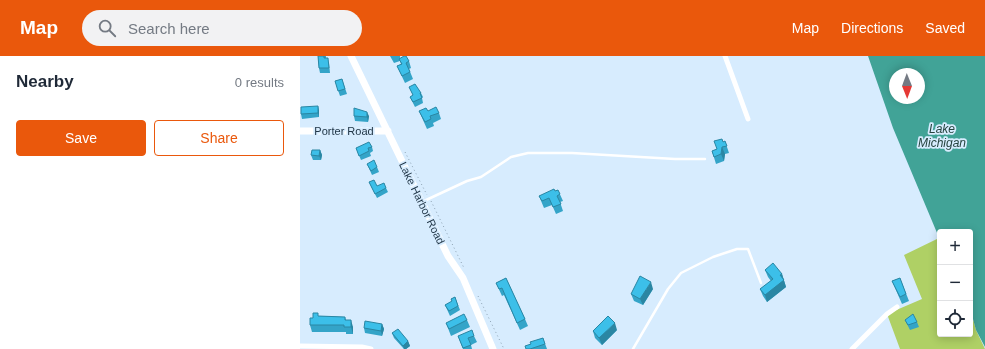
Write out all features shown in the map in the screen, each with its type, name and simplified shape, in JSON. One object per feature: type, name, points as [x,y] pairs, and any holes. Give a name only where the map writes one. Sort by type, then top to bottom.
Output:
[{"type":"street","name":"Lake Harbor Road","points":[[351,56],[448,256],[464,278],[493,349]]},
{"type":"street","points":[[725,56],[748,119]]},
{"type":"street","name":"Porter Road","points":[[300,131],[388,131]]},
{"type":"street","points":[[852,349],[887,314],[898,307]]},
{"type":"street","points":[[300,346],[362,347],[371,349]]},
{"type":"lane","points":[[422,202],[467,181],[481,177],[511,157],[528,153],[572,153],[675,159],[705,159]]},
{"type":"lane","points":[[633,349],[668,289],[681,273],[713,257],[737,250],[748,249],[761,283]]},
{"type":"green space","points":[[937,239],[937,337],[973,337],[973,319],[976,330],[985,349],[900,349],[887,314],[922,299],[904,255]]},
{"type":"water","name":"Lake Michigan","points":[[868,56],[985,56],[985,347],[976,330],[973,319],[973,229],[937,229],[937,233],[893,128]]},
{"type":"building","points":[[318,56],[328,58],[329,68],[319,68]]},
{"type":"building","points":[[406,56],[409,61],[406,63],[410,72],[402,76],[397,66],[402,64],[399,59]]},
{"type":"building","points":[[342,79],[345,89],[338,91],[335,81]]},
{"type":"building","points":[[415,84],[421,93],[422,98],[413,102],[410,97],[413,95],[409,87]]},
{"type":"building","points":[[318,106],[318,113],[301,114],[301,107]]},
{"type":"building","points":[[436,107],[439,113],[430,116],[431,119],[425,122],[419,111],[426,108],[428,111]]},
{"type":"building","points":[[354,108],[367,112],[367,117],[354,116]]},
{"type":"building","points":[[722,139],[723,142],[725,141],[727,146],[722,147],[721,154],[714,157],[712,151],[717,149],[714,141]]},
{"type":"building","points":[[369,142],[372,147],[368,148],[369,151],[359,156],[356,148]]},
{"type":"building","points":[[312,150],[320,150],[319,156],[311,155]]},
{"type":"building","points":[[374,160],[377,167],[371,171],[367,164]]},
{"type":"building","points":[[374,180],[377,186],[384,183],[386,188],[375,194],[369,182]]},
{"type":"building","points":[[554,189],[555,191],[558,190],[560,194],[557,196],[561,204],[553,207],[549,198],[542,201],[539,196]]},
{"type":"building","points":[[773,263],[782,274],[780,275],[784,280],[765,295],[760,289],[773,279],[765,270]]},
{"type":"building","points":[[640,276],[651,282],[640,299],[631,294]]},
{"type":"building","points":[[506,278],[525,319],[517,323],[502,288],[499,289],[496,283]]},
{"type":"building","points":[[900,278],[906,294],[900,297],[892,281]]},
{"type":"building","points":[[455,297],[458,306],[449,311],[445,305],[452,301],[451,299]]},
{"type":"building","points":[[313,313],[318,313],[318,316],[345,317],[345,320],[351,320],[351,327],[344,327],[344,325],[310,325],[310,318],[313,318]]},
{"type":"building","points":[[464,314],[467,320],[449,329],[446,323]]},
{"type":"building","points":[[913,314],[917,322],[908,325],[905,320]]},
{"type":"building","points":[[608,316],[615,323],[599,338],[593,331]]},
{"type":"building","points":[[365,321],[382,324],[381,331],[364,328]]},
{"type":"building","points":[[398,329],[408,341],[403,346],[392,333]]},
{"type":"building","points":[[472,330],[474,336],[468,338],[471,345],[463,348],[458,336]]},
{"type":"building","points":[[543,338],[545,344],[526,349],[525,346],[531,344],[530,342]]}]
